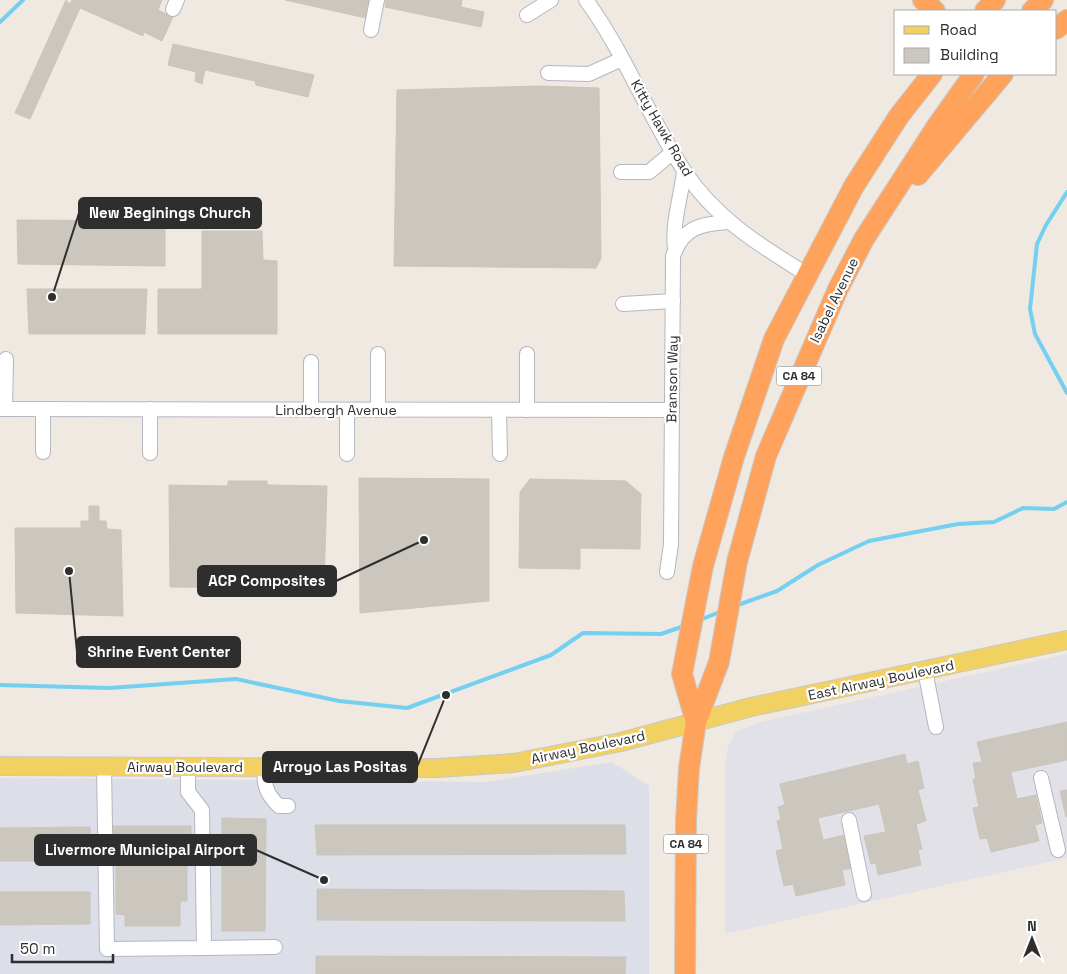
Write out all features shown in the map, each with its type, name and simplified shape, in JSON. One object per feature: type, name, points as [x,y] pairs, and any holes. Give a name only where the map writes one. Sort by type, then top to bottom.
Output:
[{"type":"highway","points":[[923,0],[934,10]]},
{"type":"highway","points":[[986,10],[995,0]]},
{"type":"highway","points":[[1033,10],[1043,0]]},
{"type":"highway","points":[[1057,28],[1067,20]]},
{"type":"highway","name":"Isabel Avenue","points":[[696,722],[682,674],[703,566],[734,457],[774,338],[854,186],[899,116],[931,75]]},
{"type":"highway","name":"Isabel Avenue","points":[[685,974],[686,820],[689,768],[696,722],[719,662],[737,562],[766,456],[838,289],[864,239],[936,126],[973,75]]},
{"type":"highway","points":[[888,201],[903,192],[1002,75]]},
{"type":"main road","name":"East Airway Boulevard","points":[[696,722],[751,707],[1067,640]]},
{"type":"main road","name":"Airway Boulevard","points":[[0,766],[438,768],[500,764],[621,742],[696,722]]},
{"type":"street","points":[[371,30],[377,0]]},
{"type":"street","points":[[527,16],[551,0]]},
{"type":"street","name":"Kitty Hawk Road","points":[[586,0],[622,59],[684,171],[728,222],[758,244],[806,274]]},
{"type":"street","points":[[548,73],[589,74],[622,59]]},
{"type":"street","points":[[621,172],[649,172],[673,152]]},
{"type":"street","name":"Branson Way","points":[[667,572],[671,544],[672,301],[675,220],[681,200],[684,171]]},
{"type":"street","points":[[675,250],[678,242],[687,232],[706,224],[728,222]]},
{"type":"street","points":[[623,304],[672,301]]},
{"type":"street","points":[[378,354],[378,410]]},
{"type":"street","points":[[527,354],[527,410]]},
{"type":"street","points":[[2,409],[6,359]]},
{"type":"street","points":[[311,362],[311,410]]},
{"type":"street","name":"Lindbergh Avenue","points":[[2,409],[671,410]]},
{"type":"street","points":[[43,409],[43,452]]},
{"type":"street","points":[[150,409],[150,453]]},
{"type":"street","points":[[347,410],[347,454]]},
{"type":"street","points":[[499,410],[500,454]]},
{"type":"street","points":[[925,670],[936,727]]},
{"type":"street","points":[[104,766],[107,949],[275,947]]},
{"type":"street","points":[[188,767],[188,792],[202,810],[204,948]]},
{"type":"street","points":[[264,767],[264,783],[268,796],[279,806],[288,806]]},
{"type":"street","points":[[1041,778],[1058,850]]},
{"type":"street","points":[[849,820],[864,894]]},
{"type":"shaded area","points":[[1067,654],[1067,858],[725,934],[725,766],[728,746],[736,732],[761,722]]},
{"type":"shaded area","points":[[612,762],[649,786],[649,974],[0,974],[0,778],[486,782]]},
{"type":"building","points":[[66,0],[70,4],[72,0],[162,0],[158,10],[173,17],[162,41],[144,32],[143,36],[80,8],[30,119],[15,113]]},
{"type":"building","points":[[285,0],[370,0],[366,18]]},
{"type":"building","points":[[386,0],[462,0],[461,7],[484,12],[481,27],[385,7]]},
{"type":"building","points":[[173,44],[314,75],[308,97],[256,85],[255,81],[205,70],[202,84],[195,81],[196,72],[168,65]]},
{"type":"building","points":[[539,86],[599,88],[601,258],[596,268],[394,266],[397,90]]},
{"type":"building","points":[[17,220],[165,221],[165,266],[18,264]]},
{"type":"building","points":[[202,231],[262,231],[263,260],[277,261],[277,334],[158,334],[158,289],[202,289]]},
{"type":"building","points":[[27,289],[147,289],[145,334],[29,334]]},
{"type":"building","points":[[359,478],[489,479],[489,601],[360,613]]},
{"type":"building","points":[[530,479],[626,481],[641,494],[640,549],[580,548],[580,569],[519,568],[520,492]]},
{"type":"building","points":[[228,481],[267,481],[267,485],[327,486],[324,588],[170,587],[169,485],[228,486]]},
{"type":"building","points":[[89,506],[99,506],[99,521],[106,521],[107,529],[121,530],[123,616],[16,613],[15,528],[81,528],[81,521],[89,521]]},
{"type":"building","points":[[1067,722],[1067,760],[1011,772],[1017,799],[1036,795],[1042,823],[1035,825],[1039,841],[991,852],[987,838],[980,839],[973,808],[979,807],[973,779],[976,779],[973,763],[982,762],[977,742]]},
{"type":"building","points":[[905,754],[907,764],[918,761],[924,788],[918,790],[926,821],[916,824],[922,849],[918,850],[921,865],[878,875],[876,863],[871,864],[864,836],[886,832],[879,804],[818,818],[823,840],[845,835],[852,868],[842,870],[845,885],[796,896],[793,884],[784,886],[776,851],[783,849],[777,821],[781,820],[778,807],[785,805],[780,784]]},
{"type":"building","points":[[1067,790],[1067,817],[1066,817],[1060,791]]},
{"type":"building","points":[[222,818],[266,819],[265,931],[222,931]]},
{"type":"building","points":[[315,825],[625,825],[626,854],[317,855]]},
{"type":"building","points":[[111,826],[191,826],[191,853],[187,852],[187,901],[180,901],[180,926],[125,926],[125,915],[116,914],[116,853],[112,853]]},
{"type":"building","points":[[90,827],[91,861],[0,861],[0,828]]},
{"type":"building","points":[[317,889],[624,891],[625,921],[317,920]]},
{"type":"building","points":[[0,892],[90,892],[90,924],[0,925]]},
{"type":"building","points":[[316,956],[626,957],[625,974],[316,974]]},
{"type":"waterway","points":[[0,22],[23,0]]},
{"type":"waterway","points":[[1067,192],[1046,225],[1037,244],[1030,309],[1035,334],[1067,393]]},
{"type":"waterway","points":[[735,606],[777,591],[818,565],[869,541],[958,524],[994,522],[1023,508],[1054,509],[1067,502]]},
{"type":"waterway","points":[[700,620],[722,611]]},
{"type":"waterway","points":[[0,685],[109,688],[236,679],[339,701],[407,708],[551,655],[583,633],[661,634],[684,626]]},
{"type":"place","name":"New Beginings Church","points":[[52,297]]},
{"type":"place","name":"ACP Composites","points":[[424,540]]},
{"type":"place","name":"Shrine Event Center","points":[[69,571]]},
{"type":"place","name":"Arroyo Las Positas","points":[[446,695]]},
{"type":"place","name":"Livermore Municipal Airport","points":[[324,880]]}]
